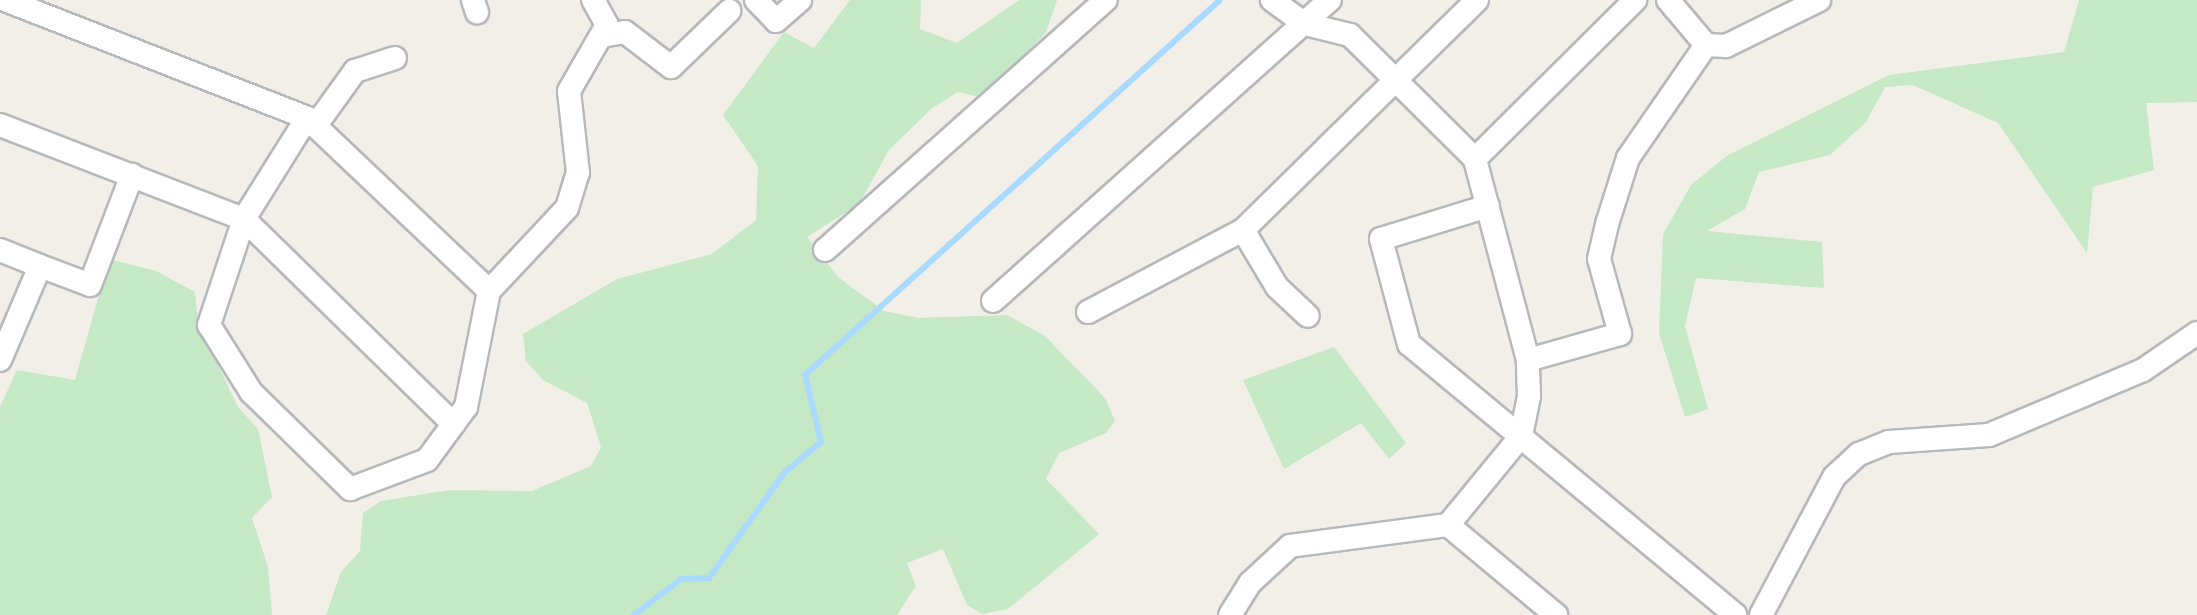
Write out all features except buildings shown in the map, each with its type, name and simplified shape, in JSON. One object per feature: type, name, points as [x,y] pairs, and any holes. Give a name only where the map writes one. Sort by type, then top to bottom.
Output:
[{"type":"street","points":[[5,0],[312,121],[489,291]]},
{"type":"street","points":[[395,58],[355,71],[312,121],[244,219],[209,325],[251,392],[350,489],[427,460],[466,407],[489,291],[567,208],[578,173],[569,91],[607,25],[593,0]]},
{"type":"street","points":[[756,0],[776,21],[800,0]]},
{"type":"street","points":[[1073,0],[1081,22]]},
{"type":"street","points":[[825,250],[1106,0]]},
{"type":"street","points":[[1230,615],[1250,583],[1290,546],[1448,525],[1521,436],[1528,360],[1475,159],[1400,79],[1350,35],[1305,24],[1272,0]]},
{"type":"street","points":[[993,301],[1330,0]]},
{"type":"street","points":[[1088,312],[1243,230],[1477,0]]},
{"type":"street","points":[[1475,159],[1635,0]]},
{"type":"street","points":[[1668,0],[1706,45],[1726,46],[1819,0]]},
{"type":"street","points":[[602,36],[625,32],[671,67],[729,11]]},
{"type":"street","points":[[1528,360],[1620,334],[1599,259],[1608,221],[1628,158],[1706,45]]},
{"type":"street","points":[[0,125],[244,219],[453,424]]},
{"type":"street","points":[[0,250],[90,285],[132,175]]},
{"type":"street","points":[[1488,206],[1388,235],[1380,246],[1409,344],[1735,615]]},
{"type":"street","points":[[1243,230],[1277,287],[1308,316]]},
{"type":"street","points":[[0,360],[40,266]]},
{"type":"street","points":[[1761,615],[1825,491],[1859,454],[1889,442],[1989,435],[2143,370],[2197,333]]},
{"type":"street","points":[[1448,525],[1556,615]]},
{"type":"green space","points":[[850,0],[921,0],[920,29],[957,43],[1019,0],[1057,0],[1046,32],[983,98],[958,92],[932,108],[889,150],[859,204],[807,237],[838,277],[884,311],[919,318],[1007,315],[1045,336],[1105,398],[1115,421],[1106,433],[1059,453],[1046,479],[1099,534],[1008,609],[982,614],[967,605],[943,549],[907,563],[916,586],[897,615],[326,615],[341,572],[360,551],[363,513],[381,501],[450,490],[532,491],[591,466],[601,447],[587,403],[543,380],[526,361],[523,334],[617,279],[712,254],[756,220],[758,166],[723,115],[784,32],[814,48]]},
{"type":"green space","points":[[2079,0],[2197,0],[2197,102],[2146,103],[2154,170],[2093,187],[2087,253],[1998,123],[1913,85],[1885,87],[1866,122],[1830,155],[1759,172],[1745,209],[1707,231],[1822,242],[1824,288],[1696,278],[1685,326],[1708,409],[1685,417],[1659,333],[1663,234],[1691,185],[1728,155],[1889,75],[2064,52]]},
{"type":"green space","points":[[109,259],[156,271],[195,292],[198,324],[238,407],[258,429],[272,497],[252,518],[268,567],[272,615],[0,615],[0,407],[17,370],[75,380]]},
{"type":"green space","points":[[1334,347],[1406,443],[1389,459],[1361,423],[1284,469],[1243,380]]},
{"type":"waterway","points":[[634,615],[681,579],[709,578],[785,472],[821,442],[805,375],[1220,0]]}]
